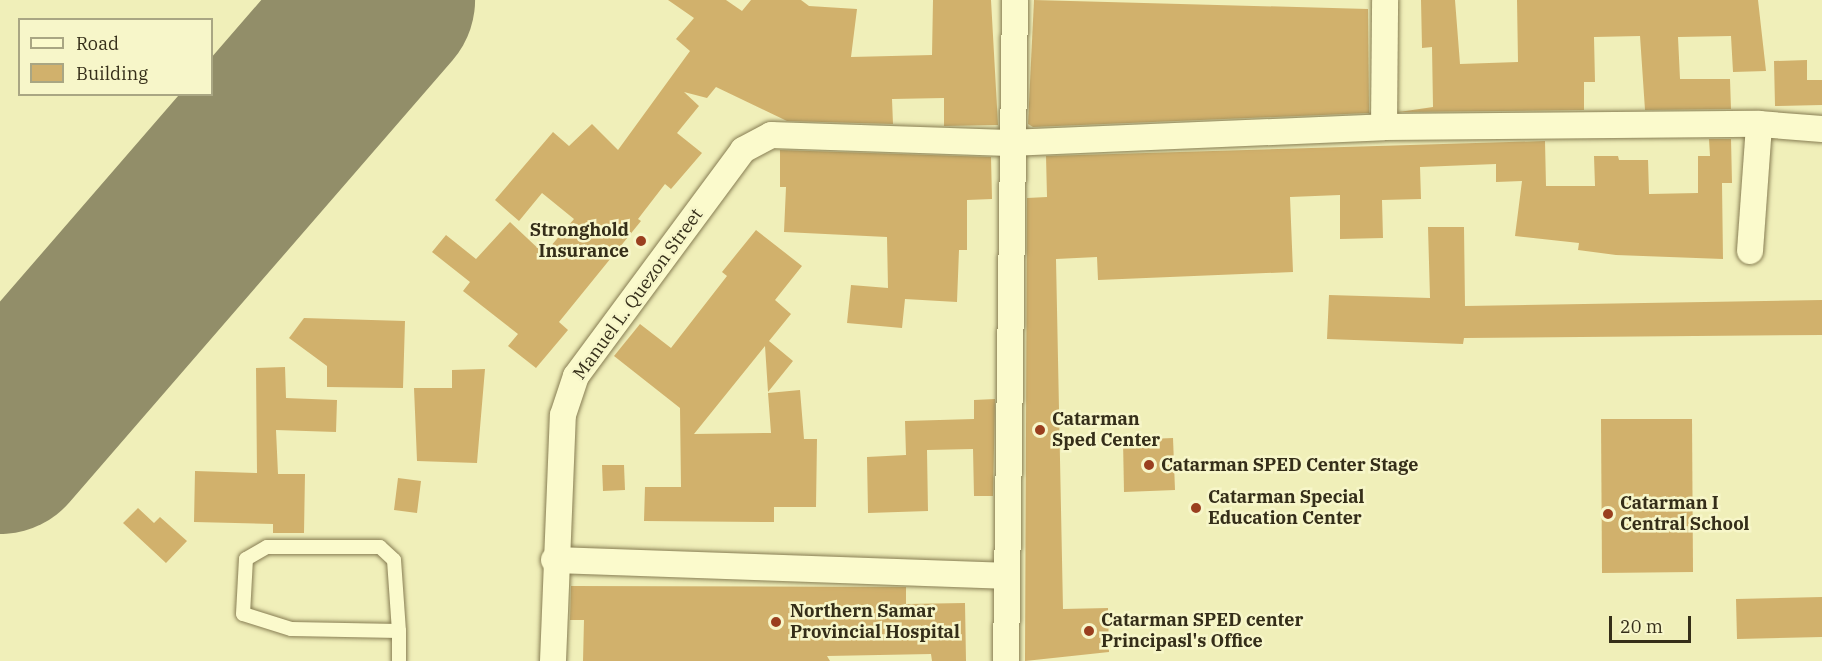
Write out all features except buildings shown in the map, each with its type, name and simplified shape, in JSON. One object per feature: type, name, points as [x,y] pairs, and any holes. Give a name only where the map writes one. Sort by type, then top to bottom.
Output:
[{"type":"street","points":[[1006,661],[1009,142],[1015,0]]},
{"type":"street","points":[[1384,127],[1385,0]]},
{"type":"street","points":[[1009,142],[1384,127],[1759,124],[1822,129]]},
{"type":"street","points":[[1750,251],[1759,124]]},
{"type":"street","name":"Manuel L. Quezon Street","points":[[553,661],[554,560],[562,415],[576,376],[743,150],[771,135],[1009,142]]},
{"type":"street","points":[[554,560],[1005,576]]},
{"type":"lane","points":[[399,631],[291,629],[243,614],[246,559],[267,547],[380,547],[394,560],[399,631],[399,661]]},
{"type":"runway","points":[[0,442],[383,0]]},
{"type":"place","name":"Stronghold Insurance","points":[[641,241]]},
{"type":"place","name":"Catarman Sped Center","points":[[1040,430]]},
{"type":"place","name":"Catarman SPED Center Stage","points":[[1149,465]]},
{"type":"place","name":"Catarman Special Education Center","points":[[1196,508]]},
{"type":"place","name":"Catarman I Central School","points":[[1608,514]]},
{"type":"place","name":"Northern Samar Provincial Hospital","points":[[776,622]]},
{"type":"place","name":"Catarman SPED center Principasl's Office","points":[[1089,631]]}]
